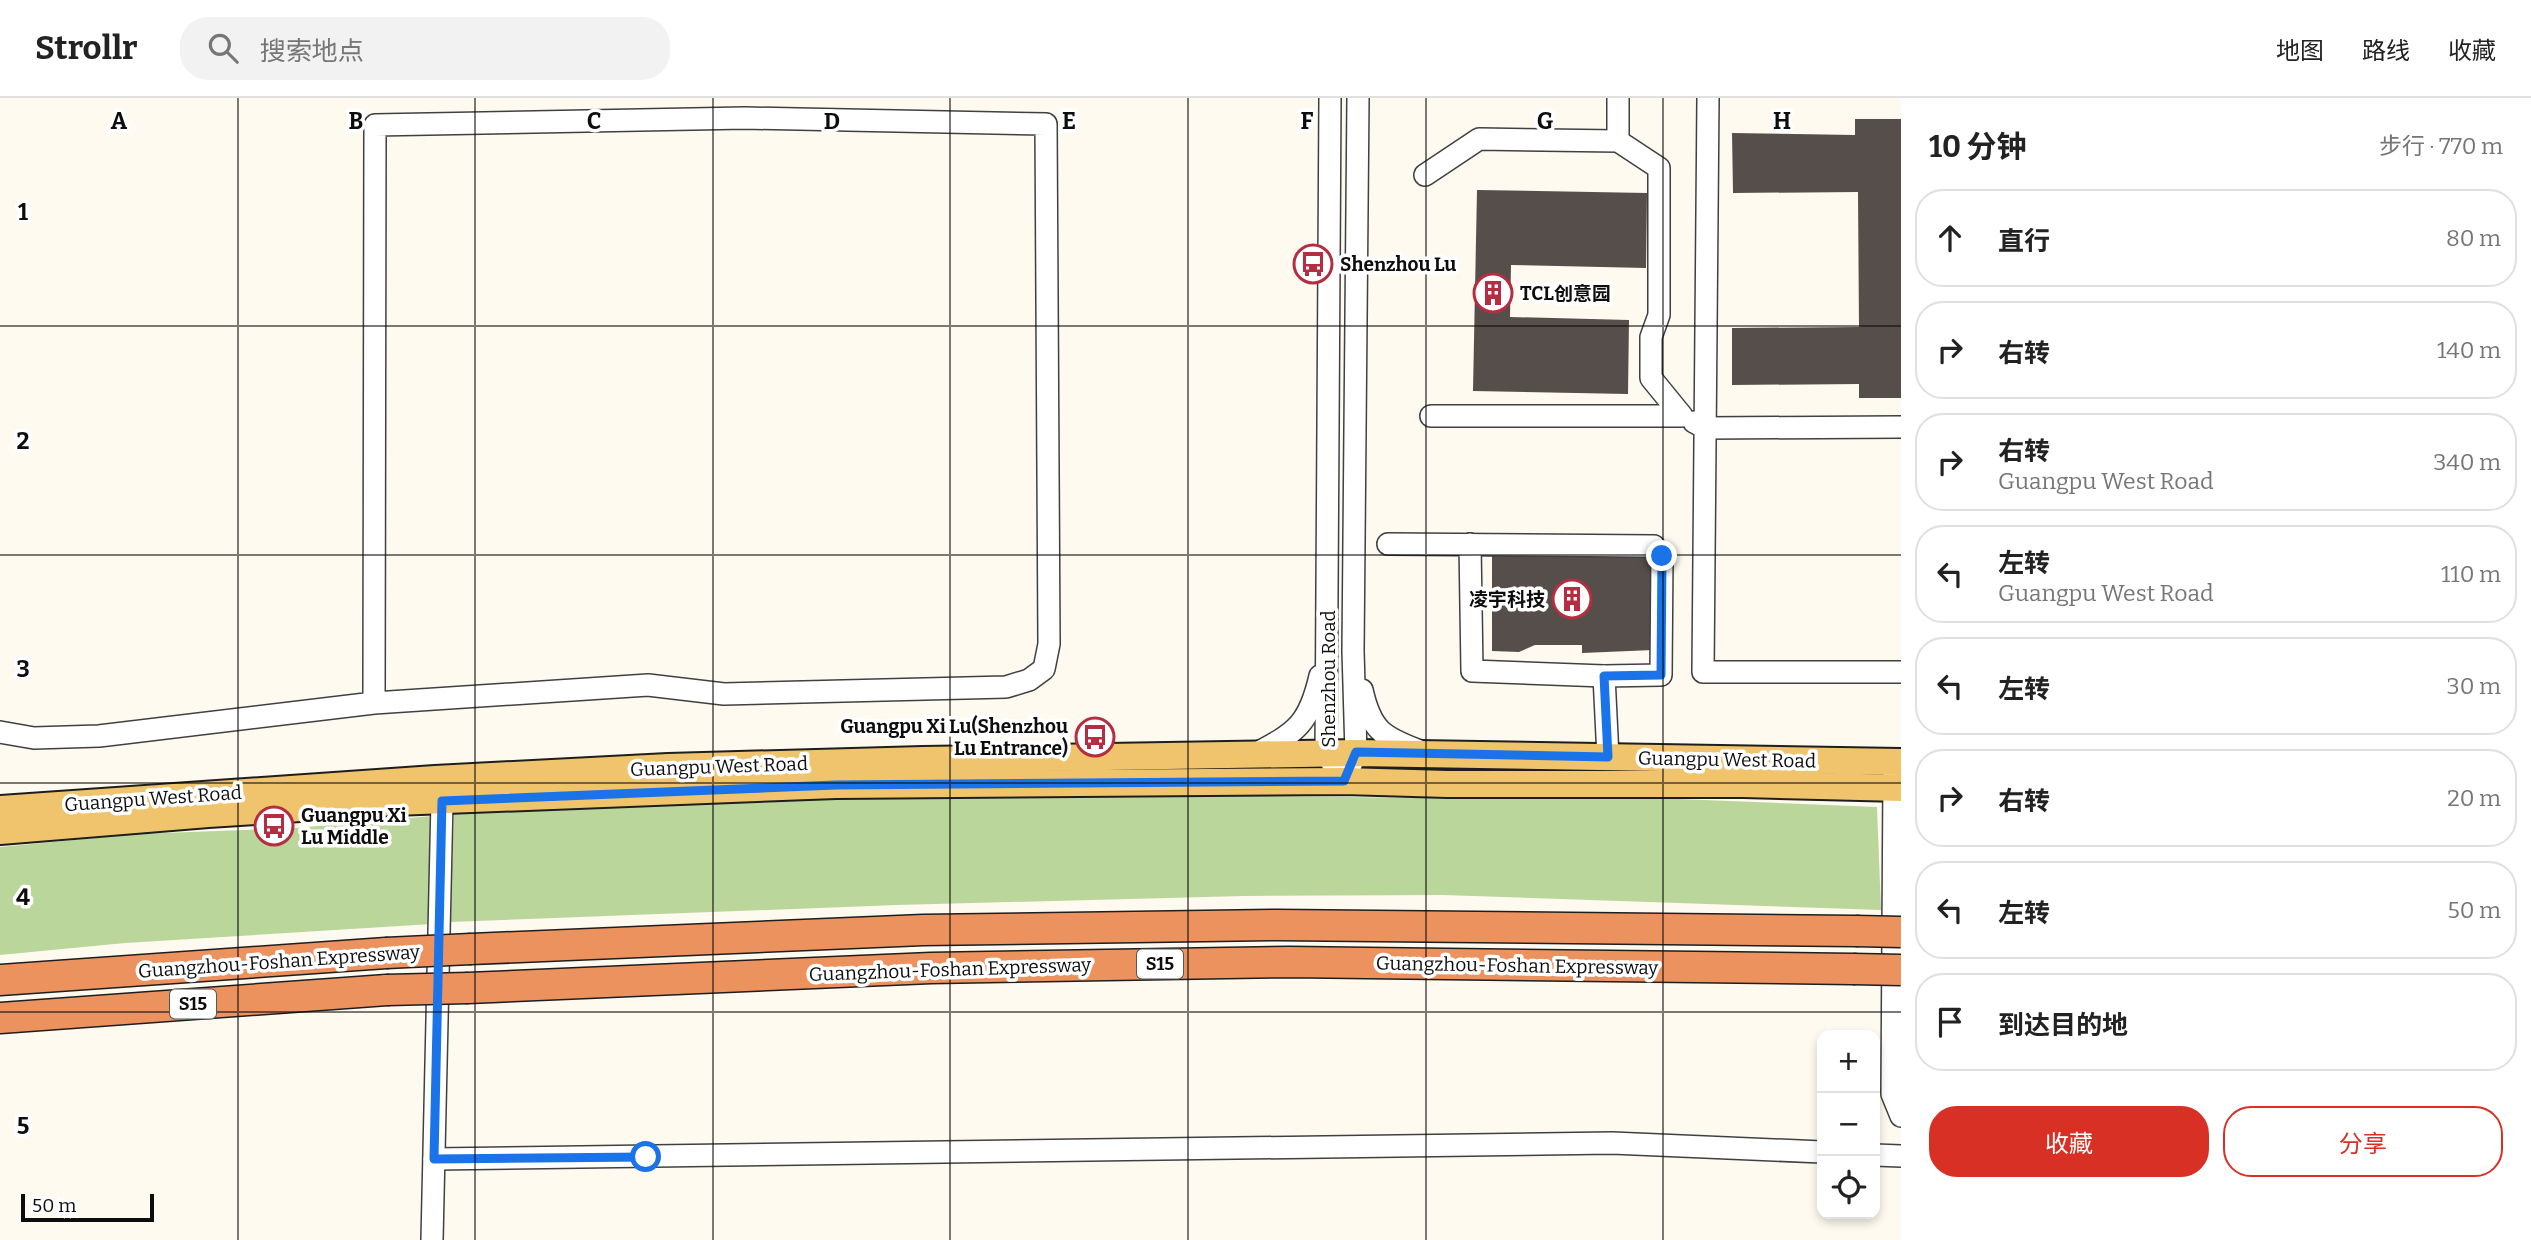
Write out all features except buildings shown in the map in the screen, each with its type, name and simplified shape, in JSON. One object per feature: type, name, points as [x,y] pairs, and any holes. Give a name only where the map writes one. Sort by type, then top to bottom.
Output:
[{"type":"highway","name":"Guangzhou-Foshan Expressway","points":[[0,980],[386,953],[923,930],[1277,925],[1901,932]]},
{"type":"highway","name":"Guangzhou-Foshan Expressway","points":[[0,1018],[387,990],[931,968],[1261,962],[1901,970]]},
{"type":"main road","name":"Guangpu West Road","points":[[0,809],[435,779],[668,767],[1356,752],[1897,762]]},
{"type":"main road","name":"Guangpu West Road","points":[[0,831],[208,814],[442,801],[836,785],[1344,781],[1897,788]]},
{"type":"street","name":"Shenzhou Road","points":[[1331,98],[1326,754],[1344,781]]},
{"type":"street","name":"Shenzhou Road","points":[[1344,781],[1356,752],[1353,651],[1358,98]]},
{"type":"street","points":[[1618,98],[1618,141]]},
{"type":"street","points":[[1708,98],[1703,672],[1901,672]]},
{"type":"street","points":[[0,732],[34,738],[99,736],[374,704],[648,685],[724,694],[1006,687],[1029,680],[1044,668],[1049,644],[1046,124],[745,108],[375,125],[374,704]]},
{"type":"street","points":[[1425,175],[1479,139],[1618,141],[1659,168],[1659,315],[1651,337],[1651,378],[1682,416],[1705,428],[1901,427]]},
{"type":"street","points":[[1431,416],[1682,416]]},
{"type":"street","points":[[1388,544],[1470,544],[1654,546],[1662,556],[1661,675],[1604,676],[1472,671],[1470,544]]},
{"type":"street","points":[[1254,755],[1285,739],[1308,713],[1315,697],[1328,639]]},
{"type":"street","points":[[1353,651],[1367,712],[1376,727],[1396,741],[1428,754]]},
{"type":"street","points":[[1604,676],[1608,757]]},
{"type":"street","points":[[1897,762],[1892,1094],[1901,1116]]},
{"type":"street","points":[[432,1240],[442,801]]},
{"type":"street","points":[[434,1159],[1612,1143],[1817,1152]]},
{"type":"street","points":[[1880,1155],[1901,1156]]},
{"type":"green space","points":[[1123,794],[1419,798],[1628,797],[1877,807],[1881,910],[1443,895],[1244,896],[897,905],[450,922],[454,814],[709,801]]},
{"type":"green space","points":[[432,816],[432,924],[125,943],[0,955],[0,847],[138,834],[295,828]]},
{"type":"place","name":"Shenzhou Lu","points":[[1313,264]]},
{"type":"place","name":"TCL创意园","points":[[1493,293]]},
{"type":"place","name":"凌宇科技","points":[[1572,599]]},
{"type":"place","name":"Guangpu Xi Lu(Shenzhou Lu Entrance)","points":[[1095,737]]},
{"type":"place","name":"Guangpu Xi Lu Middle","points":[[274,826]]},
{"type":"route","points":[[646,1157],[434,1159],[442,801],[836,785],[1344,781],[1356,752],[1608,757],[1604,676],[1661,675],[1662,556]]}]
